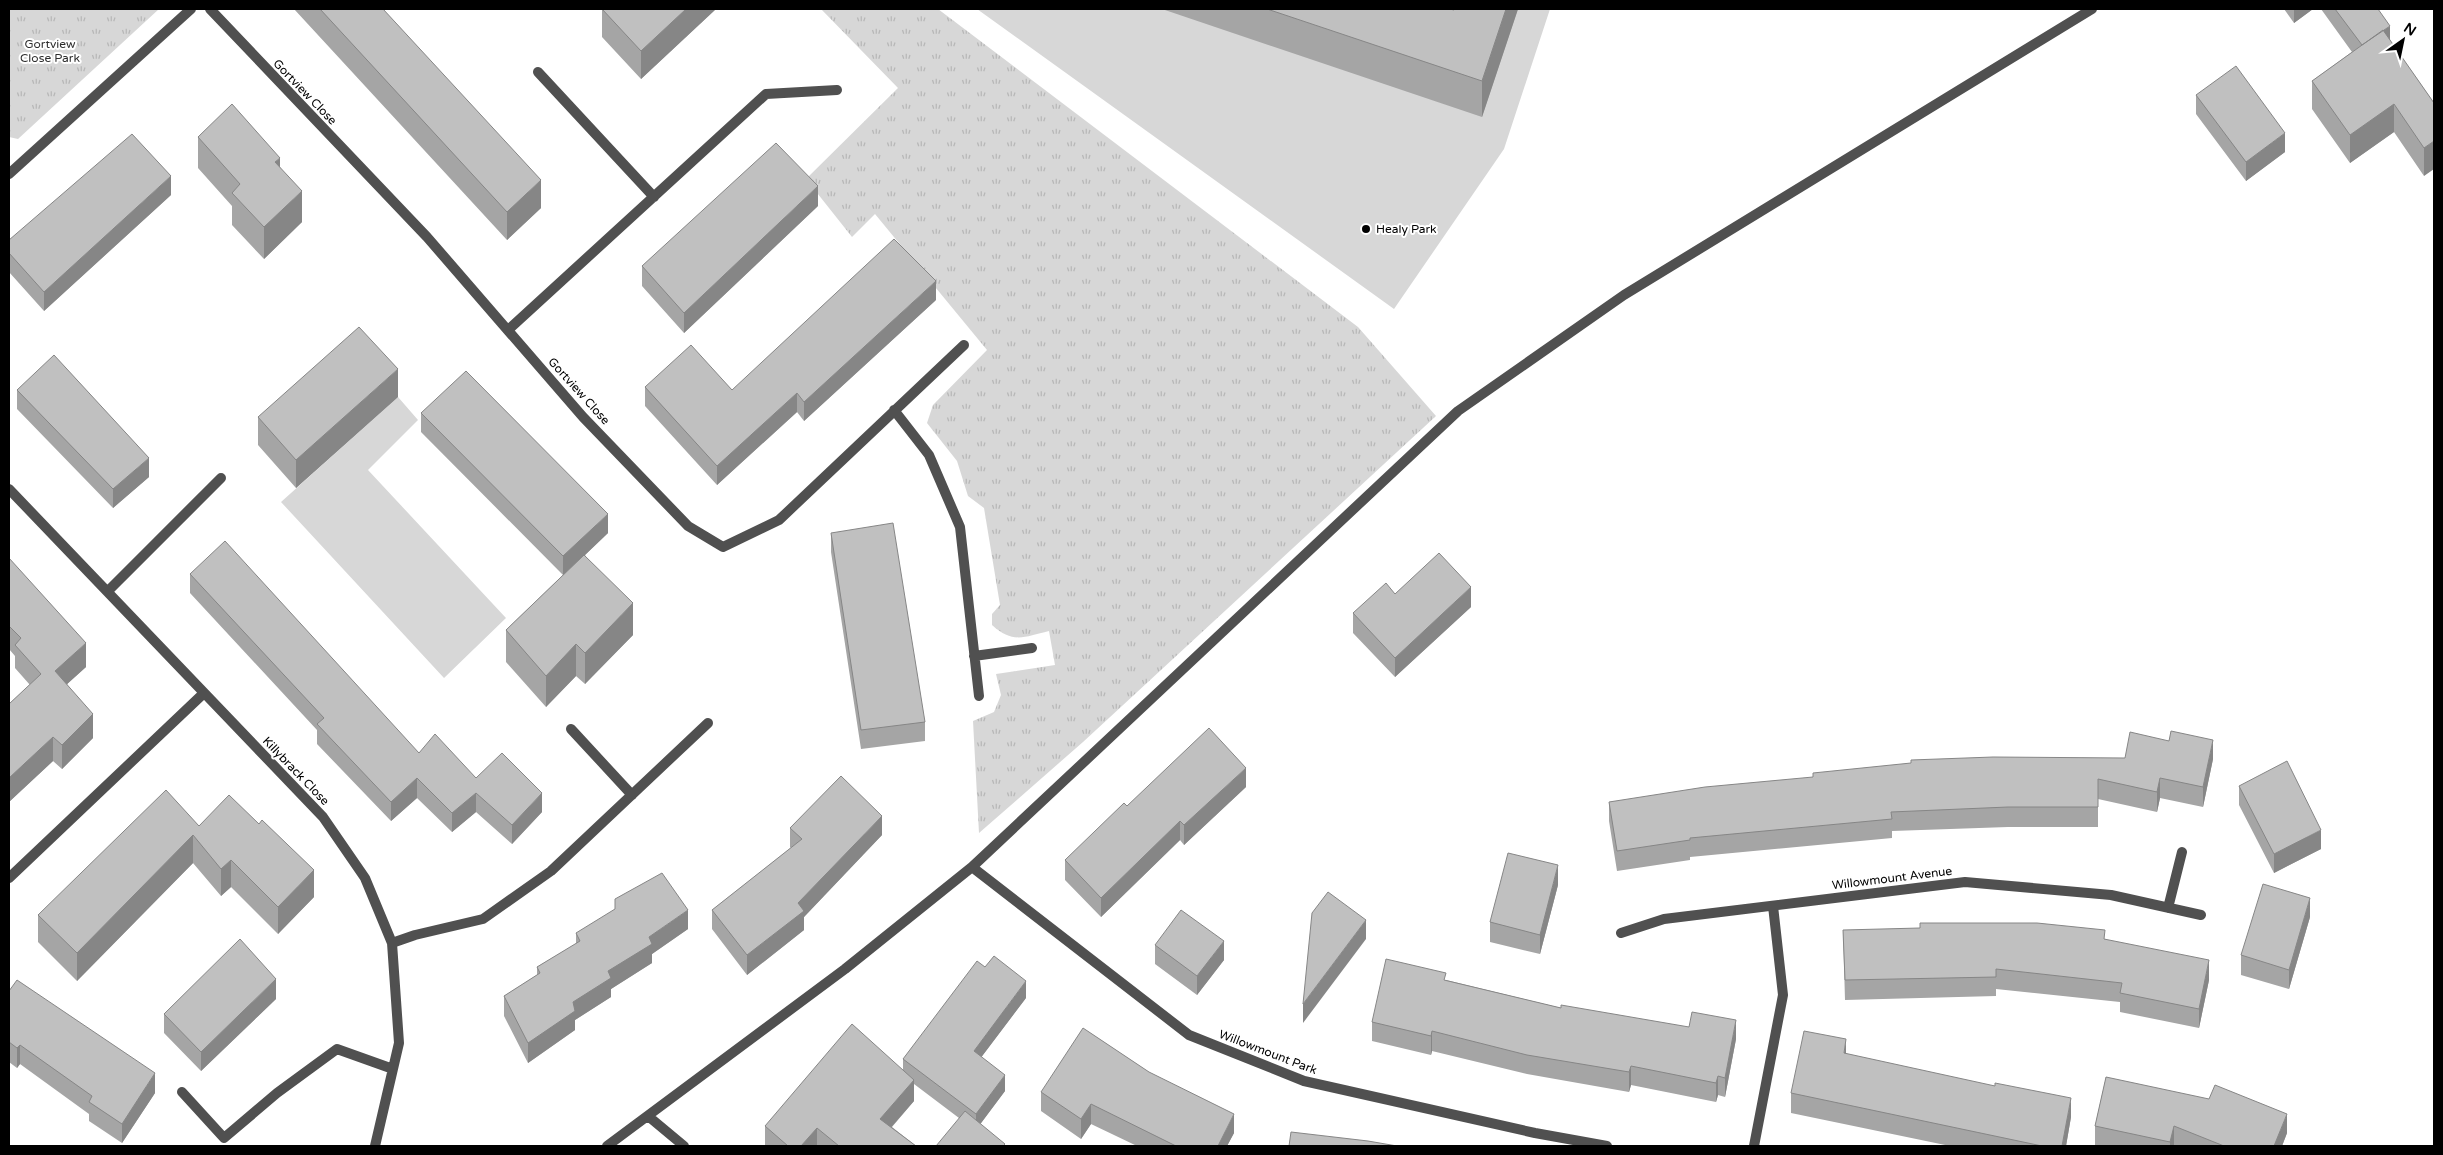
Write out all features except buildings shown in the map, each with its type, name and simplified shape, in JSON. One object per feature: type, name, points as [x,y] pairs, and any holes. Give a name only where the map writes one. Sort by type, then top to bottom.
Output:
[{"type":"street","points":[[9,174],[191,9]]},
{"type":"street","name":"Gortview Close","points":[[210,9],[427,237],[583,417],[688,526],[723,547],[779,520],[964,345]]},
{"type":"street","points":[[607,1146],[845,969],[972,868],[1458,411],[1624,294],[2092,9]]},
{"type":"street","points":[[538,72],[654,197]]},
{"type":"street","points":[[508,330],[766,94],[837,90]]},
{"type":"street","points":[[894,410],[929,455],[960,527],[979,696]]},
{"type":"street","points":[[108,591],[221,478]]},
{"type":"street","name":"Killybrack Close","points":[[9,489],[323,817],[365,878],[392,943],[399,1043],[375,1146]]},
{"type":"street","points":[[974,656],[1032,648]]},
{"type":"street","points":[[9,878],[204,693]]},
{"type":"street","points":[[392,943],[415,935],[483,919],[551,871],[708,723]]},
{"type":"street","points":[[571,729],[632,795]]},
{"type":"street","points":[[2168,908],[2182,852]]},
{"type":"street","name":"Willowmount Park","points":[[972,868],[1189,1035],[1304,1081],[1535,1133],[1607,1146]]},
{"type":"street","name":"Willowmount Avenue","points":[[1621,933],[1664,919],[1964,882],[2111,895],[2201,915]]},
{"type":"street","points":[[1754,1146],[1783,995],[1773,906]]},
{"type":"street","points":[[182,1092],[224,1138],[278,1093],[337,1049],[393,1069]]},
{"type":"street","points":[[648,1116],[684,1146]]},
{"type":"green space","name":"Gortview Close Park","points":[[9,9],[159,9],[18,139],[9,137]]},
{"type":"green space","points":[[821,9],[938,9],[1358,327],[1436,416],[1083,742],[979,833],[973,721],[994,712],[1001,695],[996,674],[1055,665],[1049,631],[1026,637],[1013,637],[999,631],[992,625],[992,614],[1000,605],[984,508],[968,496],[957,461],[927,423],[933,405],[987,350],[875,214],[852,237],[806,179],[898,88]]},
{"type":"green space","name":"Healy Park","points":[[977,9],[1550,9],[1504,149],[1394,309]]},
{"type":"green space","points":[[398,397],[418,420],[368,470],[506,618],[444,678],[281,502]]},
{"type":"place","name":"Healy Park","points":[[1366,229]]}]
